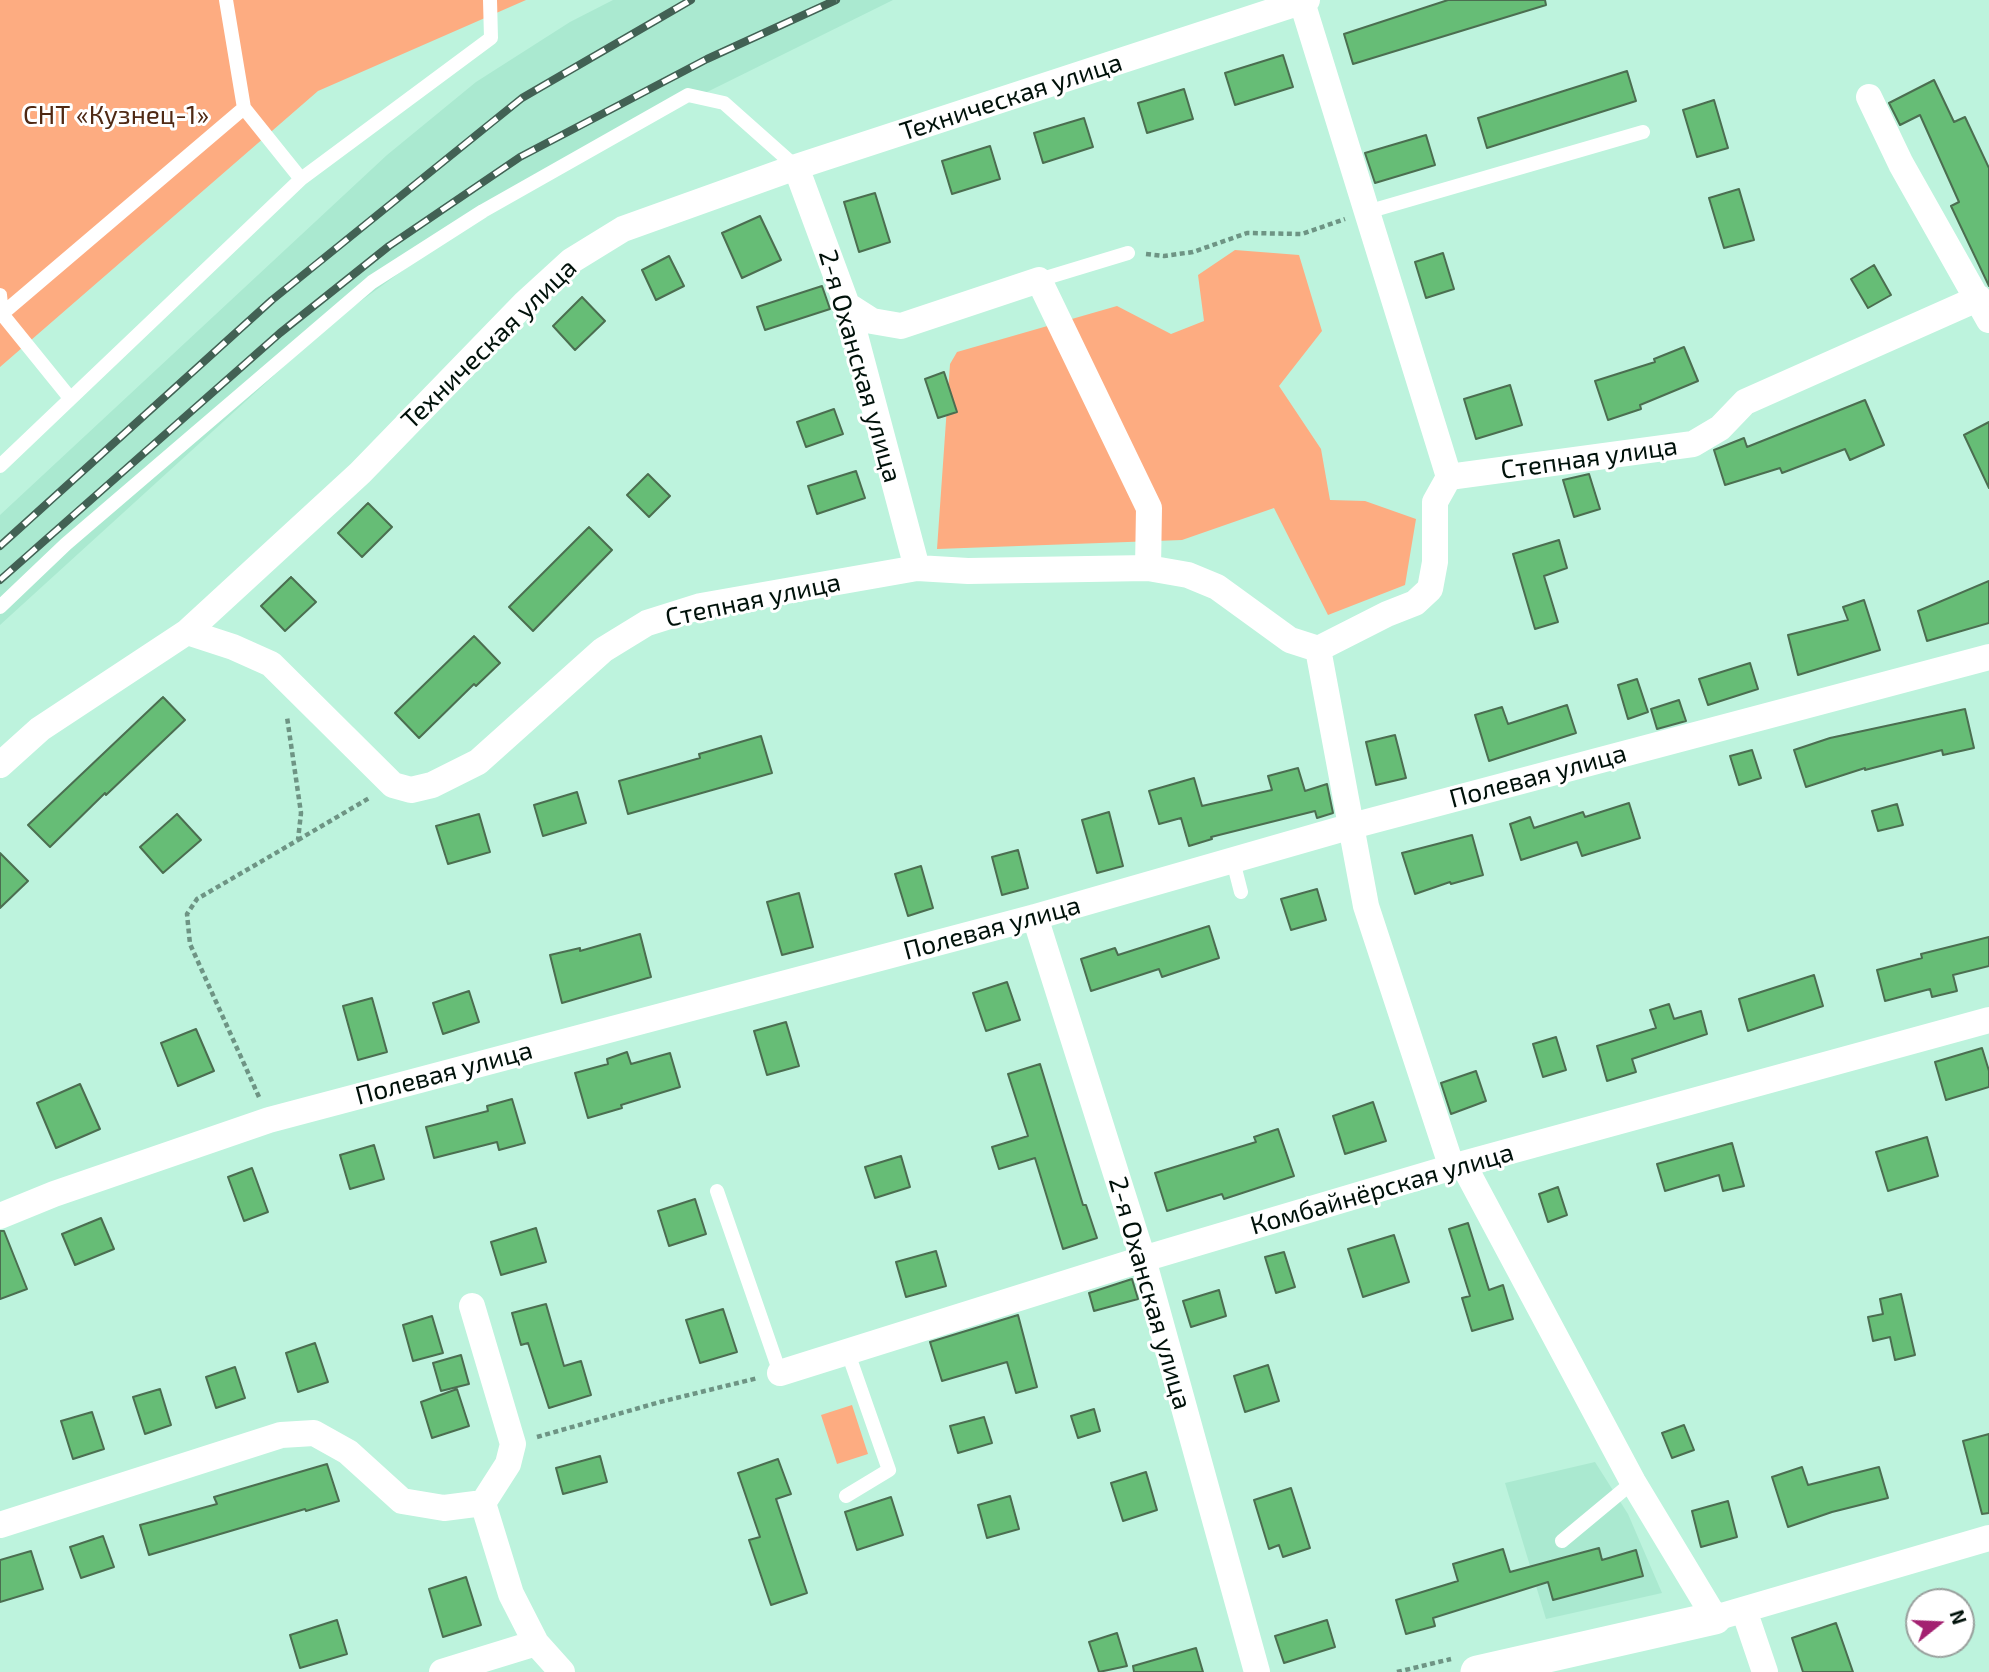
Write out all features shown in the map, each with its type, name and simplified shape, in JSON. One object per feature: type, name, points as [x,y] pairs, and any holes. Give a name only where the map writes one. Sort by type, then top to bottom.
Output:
[{"type":"street","name":"Техническая улица","points":[[0,765],[40,729],[187,632],[360,472],[525,303],[571,261],[623,229],[796,167],[1304,1]]},
{"type":"street","points":[[1304,1],[1449,477],[1435,502],[1435,562],[1430,589],[1415,603],[1318,649],[1366,906],[1458,1166],[1633,1482],[1729,1614],[1765,1672]]},
{"type":"street","points":[[1869,97],[1901,164],[1984,309]]},
{"type":"street","name":"2-я Оханская улица","points":[[796,167],[847,305],[917,568]]},
{"type":"street","points":[[847,305],[872,321],[901,326],[1039,280],[1149,508],[1148,568]]},
{"type":"street","name":"Степная улица","points":[[1449,477],[1693,444],[1720,428],[1745,402],[1984,309]]},
{"type":"street","name":"Степная улица","points":[[393,785],[411,790],[421,788],[478,762],[603,650],[647,623],[701,606],[917,568],[968,571],[1148,568],[1188,575],[1217,587],[1290,640],[1318,649]]},
{"type":"street","points":[[187,632],[233,647],[271,664],[393,785]]},
{"type":"street","name":"Полевая улица","points":[[0,1216],[54,1194],[269,1120],[1035,917],[1352,826],[1989,657]]},
{"type":"street","name":"2-я Оханская улица","points":[[1035,917],[1143,1259],[1257,1672]]},
{"type":"street","name":"Комбайнёрская улица","points":[[780,1373],[1143,1259],[1458,1166],[1989,1020]]},
{"type":"street","points":[[0,1525],[281,1435],[314,1433],[348,1451],[402,1501],[444,1508],[483,1503],[508,1464],[513,1444],[472,1307]]},
{"type":"street","points":[[483,1503],[511,1594],[536,1643],[562,1672]]},
{"type":"street","points":[[1477,1672],[1729,1614],[1989,1538]]},
{"type":"street","points":[[442,1672],[536,1643]]},
{"type":"lane","points":[[226,0],[244,108],[301,179]]},
{"type":"lane","points":[[0,466],[301,179],[491,38],[490,0]]},
{"type":"lane","points":[[0,607],[66,544],[372,282],[483,211],[688,95],[724,103],[796,167]]},
{"type":"lane","points":[[2,314],[244,108]]},
{"type":"lane","points":[[1367,212],[1643,132]]},
{"type":"lane","points":[[1039,280],[1128,253]]},
{"type":"lane","points":[[0,295],[2,314],[71,398]]},
{"type":"lane","points":[[1234,861],[1241,892]]},
{"type":"lane","points":[[717,1191],[780,1373]]},
{"type":"lane","points":[[846,1496],[889,1470],[848,1353]]},
{"type":"lane","points":[[1562,1541],[1633,1482]]},
{"type":"path","points":[[1128,253],[1164,256],[1193,252],[1247,233],[1302,234],[1367,212]]},
{"type":"path","points":[[295,686],[285,706],[301,813],[298,840]]},
{"type":"path","points":[[269,1120],[190,944],[187,914],[197,899],[393,785]]},
{"type":"path","points":[[513,1444],[660,1402],[780,1373]]},
{"type":"shaded area","points":[[613,0],[893,0],[608,141],[471,221],[336,319],[0,625],[0,515],[387,155],[476,82],[570,22]]},
{"type":"shaded area","points":[[1595,1462],[1628,1514],[1662,1593],[1546,1619],[1505,1483]]},
{"type":"green space","name":"СНТ «Кузнец-1»","points":[[0,0],[526,0],[318,91],[0,367]]},
{"type":"green space","points":[[1235,250],[1299,255],[1322,331],[1279,386],[1321,449],[1330,500],[1365,501],[1416,519],[1405,585],[1328,615],[1274,508],[1182,540],[937,549],[950,364],[957,352],[1117,306],[1171,334],[1204,321],[1198,275]]},
{"type":"green space","points":[[852,1405],[868,1454],[837,1464],[821,1415]]},
{"type":"building","points":[[1448,0],[1545,0],[1546,5],[1353,64],[1344,34]]},
{"type":"building","points":[[1283,55],[1293,87],[1235,105],[1225,73]]},
{"type":"building","points":[[1627,71],[1636,101],[1487,148],[1478,118]]},
{"type":"building","points":[[1934,80],[1954,122],[1965,117],[1989,168],[1989,286],[1951,206],[1959,202],[1920,115],[1900,125],[1889,103]]},
{"type":"building","points":[[1184,89],[1193,119],[1147,133],[1138,103]]},
{"type":"building","points":[[1714,100],[1728,148],[1697,157],[1683,110]]},
{"type":"building","points":[[1084,118],[1093,147],[1043,163],[1034,133]]},
{"type":"building","points":[[1426,135],[1435,165],[1375,183],[1365,153]]},
{"type":"building","points":[[990,146],[1000,179],[952,194],[942,161]]},
{"type":"building","points":[[1739,189],[1754,240],[1724,248],[1709,198]]},
{"type":"building","points":[[875,193],[890,242],[859,252],[844,202]]},
{"type":"building","points":[[760,216],[781,260],[742,278],[722,233]]},
{"type":"building","points":[[1443,253],[1454,289],[1426,298],[1415,262]]},
{"type":"building","points":[[669,256],[684,286],[656,300],[642,270]]},
{"type":"building","points":[[1874,265],[1891,295],[1868,308],[1851,279]]},
{"type":"building","points":[[822,286],[830,309],[765,330],[757,307]]},
{"type":"building","points":[[582,297],[605,321],[575,350],[553,326]]},
{"type":"building","points":[[1684,347],[1698,381],[1640,405],[1641,409],[1608,420],[1595,381],[1655,362],[1654,359]]},
{"type":"building","points":[[944,372],[957,412],[938,418],[925,379]]},
{"type":"building","points":[[1510,385],[1522,425],[1476,439],[1464,399]]},
{"type":"building","points":[[1865,400],[1884,445],[1850,460],[1845,449],[1782,473],[1780,468],[1725,485],[1714,450],[1744,438],[1747,447]]},
{"type":"building","points":[[834,409],[843,434],[806,447],[797,422]]},
{"type":"building","points":[[1989,422],[1989,488],[1964,435]]},
{"type":"building","points":[[856,471],[865,498],[817,514],[808,486]]},
{"type":"building","points":[[648,474],[670,496],[649,517],[627,495]]},
{"type":"building","points":[[1589,474],[1600,509],[1574,517],[1563,480]]},
{"type":"building","points":[[368,503],[392,527],[362,557],[338,533]]},
{"type":"building","points":[[589,527],[612,550],[533,631],[509,607]]},
{"type":"building","points":[[1559,540],[1567,568],[1544,576],[1558,622],[1535,629],[1513,554]]},
{"type":"building","points":[[291,577],[316,602],[285,631],[261,606]]},
{"type":"building","points":[[1989,581],[1989,623],[1927,641],[1918,611]]},
{"type":"building","points":[[1864,600],[1880,650],[1798,675],[1788,635],[1848,620],[1843,607]]},
{"type":"building","points":[[474,636],[500,663],[476,686],[474,684],[419,738],[395,713]]},
{"type":"building","points":[[1750,663],[1758,689],[1708,705],[1699,679]]},
{"type":"building","points":[[1637,679],[1648,712],[1628,719],[1618,685]]},
{"type":"building","points":[[163,697],[185,720],[50,847],[28,825]]},
{"type":"building","points":[[1679,700],[1686,721],[1657,729],[1651,709]]},
{"type":"building","points":[[1567,705],[1576,733],[1489,761],[1475,715],[1502,707],[1508,724]]},
{"type":"building","points":[[1965,709],[1974,748],[1943,755],[1942,750],[1865,768],[1806,787],[1794,750],[1830,738]]},
{"type":"building","points":[[1395,735],[1406,778],[1376,785],[1366,742]]},
{"type":"building","points":[[761,736],[772,773],[628,814],[619,781],[700,758],[699,754]]},
{"type":"building","points":[[1752,750],[1761,778],[1739,785],[1730,756]]},
{"type":"building","points":[[1298,768],[1305,791],[1327,784],[1333,813],[1317,818],[1315,811],[1211,837],[1212,839],[1189,846],[1181,818],[1159,824],[1149,791],[1194,778],[1202,806],[1272,790],[1268,776]]},
{"type":"building","points":[[577,792],[586,823],[543,836],[534,805]]},
{"type":"building","points":[[1629,803],[1640,838],[1582,856],[1577,842],[1521,860],[1510,824],[1530,817],[1534,828],[1583,812],[1585,817]]},
{"type":"building","points":[[1897,804],[1903,825],[1878,831],[1872,811]]},
{"type":"building","points":[[1109,812],[1123,866],[1097,873],[1082,820]]},
{"type":"building","points":[[177,814],[201,840],[163,873],[140,847]]},
{"type":"building","points":[[479,814],[490,852],[448,864],[436,826]]},
{"type":"building","points":[[1472,835],[1483,875],[1451,884],[1450,882],[1415,894],[1402,853]]},
{"type":"building","points":[[1018,850],[1028,888],[1002,895],[992,857]]},
{"type":"building","points":[[0,853],[28,881],[0,908]]},
{"type":"building","points":[[921,866],[933,908],[908,916],[895,874]]},
{"type":"building","points":[[1317,889],[1326,920],[1291,930],[1281,899]]},
{"type":"building","points":[[799,893],[813,947],[782,955],[767,902]]},
{"type":"building","points":[[1209,926],[1219,958],[1162,977],[1159,969],[1091,991],[1081,959],[1115,948],[1118,955]]},
{"type":"building","points":[[640,934],[651,977],[562,1003],[550,955],[580,948],[580,951]]},
{"type":"building","points":[[1989,937],[1989,966],[1953,975],[1957,991],[1932,997],[1930,989],[1885,1001],[1877,970],[1922,958],[1921,954]]},
{"type":"building","points":[[1814,975],[1823,1006],[1748,1031],[1739,999]]},
{"type":"building","points":[[1007,982],[1020,1020],[986,1031],[973,993]]},
{"type":"building","points":[[469,991],[479,1022],[443,1034],[433,1003]]},
{"type":"building","points":[[372,998],[387,1052],[358,1060],[343,1006]]},
{"type":"building","points":[[1669,1004],[1674,1019],[1701,1011],[1707,1034],[1632,1059],[1636,1072],[1607,1081],[1597,1046],[1656,1028],[1650,1010]]},
{"type":"building","points":[[786,1022],[799,1066],[767,1075],[754,1031]]},
{"type":"building","points":[[196,1029],[214,1071],[178,1086],[161,1043]]},
{"type":"building","points":[[1556,1037],[1566,1070],[1543,1077],[1533,1044]]},
{"type":"building","points":[[1982,1048],[1989,1071],[1989,1087],[1946,1100],[1935,1062]]},
{"type":"building","points":[[627,1052],[631,1064],[670,1053],[680,1087],[588,1118],[575,1073],[608,1064],[607,1059]]},
{"type":"building","points":[[1040,1064],[1083,1205],[1086,1205],[1097,1238],[1063,1249],[1035,1158],[999,1169],[992,1147],[1028,1136],[1008,1074]]},
{"type":"building","points":[[1476,1071],[1486,1101],[1451,1114],[1441,1083]]},
{"type":"building","points":[[80,1084],[100,1129],[56,1148],[37,1103]]},
{"type":"building","points":[[512,1099],[525,1143],[499,1150],[497,1142],[434,1158],[426,1127],[488,1111],[487,1106]]},
{"type":"building","points":[[1373,1102],[1386,1141],[1345,1154],[1333,1116]]},
{"type":"building","points":[[1278,1129],[1294,1176],[1224,1199],[1222,1194],[1167,1211],[1155,1173],[1256,1142],[1254,1137]]},
{"type":"building","points":[[1927,1137],[1938,1176],[1888,1191],[1876,1152]]},
{"type":"building","points":[[1732,1143],[1744,1186],[1723,1191],[1719,1175],[1665,1191],[1657,1164]]},
{"type":"building","points":[[374,1145],[384,1179],[350,1189],[340,1155]]},
{"type":"building","points":[[901,1156],[910,1187],[875,1198],[865,1167]]},
{"type":"building","points":[[252,1168],[268,1212],[244,1221],[228,1177]]},
{"type":"building","points":[[1558,1187],[1567,1215],[1548,1222],[1539,1194]]},
{"type":"building","points":[[695,1199],[706,1234],[669,1246],[658,1211]]},
{"type":"building","points":[[101,1218],[114,1249],[75,1265],[62,1234]]},
{"type":"building","points":[[1468,1223],[1489,1290],[1503,1285],[1513,1319],[1472,1331],[1462,1298],[1470,1296],[1449,1229]]},
{"type":"building","points":[[536,1228],[546,1262],[501,1275],[491,1242]]},
{"type":"building","points":[[0,1231],[4,1231],[27,1289],[0,1299]]},
{"type":"building","points":[[1394,1235],[1409,1282],[1363,1297],[1348,1249]]},
{"type":"building","points":[[936,1251],[946,1286],[906,1297],[896,1262]]},
{"type":"building","points":[[1284,1252],[1295,1287],[1276,1293],[1265,1257]]},
{"type":"building","points":[[1132,1279],[1138,1299],[1094,1311],[1089,1293]]},
{"type":"building","points":[[1219,1290],[1226,1316],[1191,1327],[1183,1301]]},
{"type":"building","points":[[1901,1294],[1915,1355],[1895,1360],[1890,1337],[1873,1341],[1868,1317],[1883,1314],[1880,1299]]},
{"type":"building","points":[[546,1304],[564,1366],[581,1361],[591,1395],[549,1408],[528,1343],[521,1345],[512,1313]]},
{"type":"building","points":[[723,1309],[737,1352],[700,1363],[686,1320]]},
{"type":"building","points":[[1018,1315],[1037,1387],[1016,1393],[1007,1362],[942,1381],[930,1342]]},
{"type":"building","points":[[432,1316],[443,1353],[413,1361],[403,1325]]},
{"type":"building","points":[[315,1343],[328,1382],[298,1392],[286,1353]]},
{"type":"building","points":[[461,1355],[469,1384],[441,1391],[433,1363]]},
{"type":"building","points":[[1268,1365],[1279,1401],[1245,1412],[1234,1376]]},
{"type":"building","points":[[235,1367],[245,1398],[216,1408],[206,1377]]},
{"type":"building","points":[[160,1389],[171,1425],[145,1434],[133,1397]]},
{"type":"building","points":[[457,1389],[469,1426],[432,1438],[421,1402]]},
{"type":"building","points":[[1094,1409],[1100,1431],[1078,1438],[1071,1416]]},
{"type":"building","points":[[92,1412],[104,1449],[73,1459],[61,1421]]},
{"type":"building","points":[[984,1417],[992,1443],[958,1453],[950,1426]]},
{"type":"building","points":[[1684,1425],[1694,1450],[1672,1458],[1662,1433]]},
{"type":"building","points":[[1989,1434],[1989,1513],[1982,1514],[1963,1441]]},
{"type":"building","points":[[600,1456],[607,1482],[563,1494],[556,1468]]},
{"type":"building","points":[[778,1459],[791,1494],[776,1499],[807,1593],[771,1605],[749,1540],[760,1537],[738,1473]]},
{"type":"building","points":[[327,1464],[339,1501],[149,1555],[140,1525],[217,1504],[214,1497]]},
{"type":"building","points":[[1802,1467],[1808,1485],[1879,1467],[1888,1498],[1832,1512],[1788,1527],[1772,1477]]},
{"type":"building","points":[[1146,1472],[1157,1510],[1123,1521],[1111,1483]]},
{"type":"building","points":[[1291,1488],[1310,1548],[1283,1557],[1279,1545],[1269,1549],[1254,1500]]},
{"type":"building","points":[[1010,1496],[1019,1529],[987,1538],[978,1505]]},
{"type":"building","points":[[891,1497],[903,1535],[857,1550],[845,1512]]},
{"type":"building","points":[[1728,1501],[1737,1537],[1701,1547],[1692,1511]]},
{"type":"building","points":[[103,1536],[114,1567],[81,1578],[70,1547]]},
{"type":"building","points":[[1599,1548],[1602,1560],[1636,1550],[1643,1576],[1553,1600],[1548,1582],[1433,1618],[1435,1626],[1406,1634],[1396,1600],[1458,1581],[1453,1564],[1503,1549],[1510,1572]]},
{"type":"building","points":[[31,1551],[43,1589],[0,1602],[0,1560]]},
{"type":"building","points":[[466,1577],[481,1625],[443,1637],[429,1589]]},
{"type":"building","points":[[337,1620],[347,1654],[300,1668],[290,1635]]},
{"type":"building","points":[[1327,1620],[1335,1647],[1284,1663],[1275,1636]]},
{"type":"building","points":[[1836,1623],[1853,1672],[1803,1672],[1792,1638]]},
{"type":"building","points":[[1117,1633],[1127,1666],[1099,1672],[1089,1642]]},
{"type":"building","points":[[1196,1648],[1203,1672],[1134,1672],[1133,1666]]},
{"type":"railway","points":[[0,546],[272,300],[522,98],[691,0]]},
{"type":"railway","points":[[0,580],[280,333],[389,246],[520,157],[707,59],[836,0]]}]
